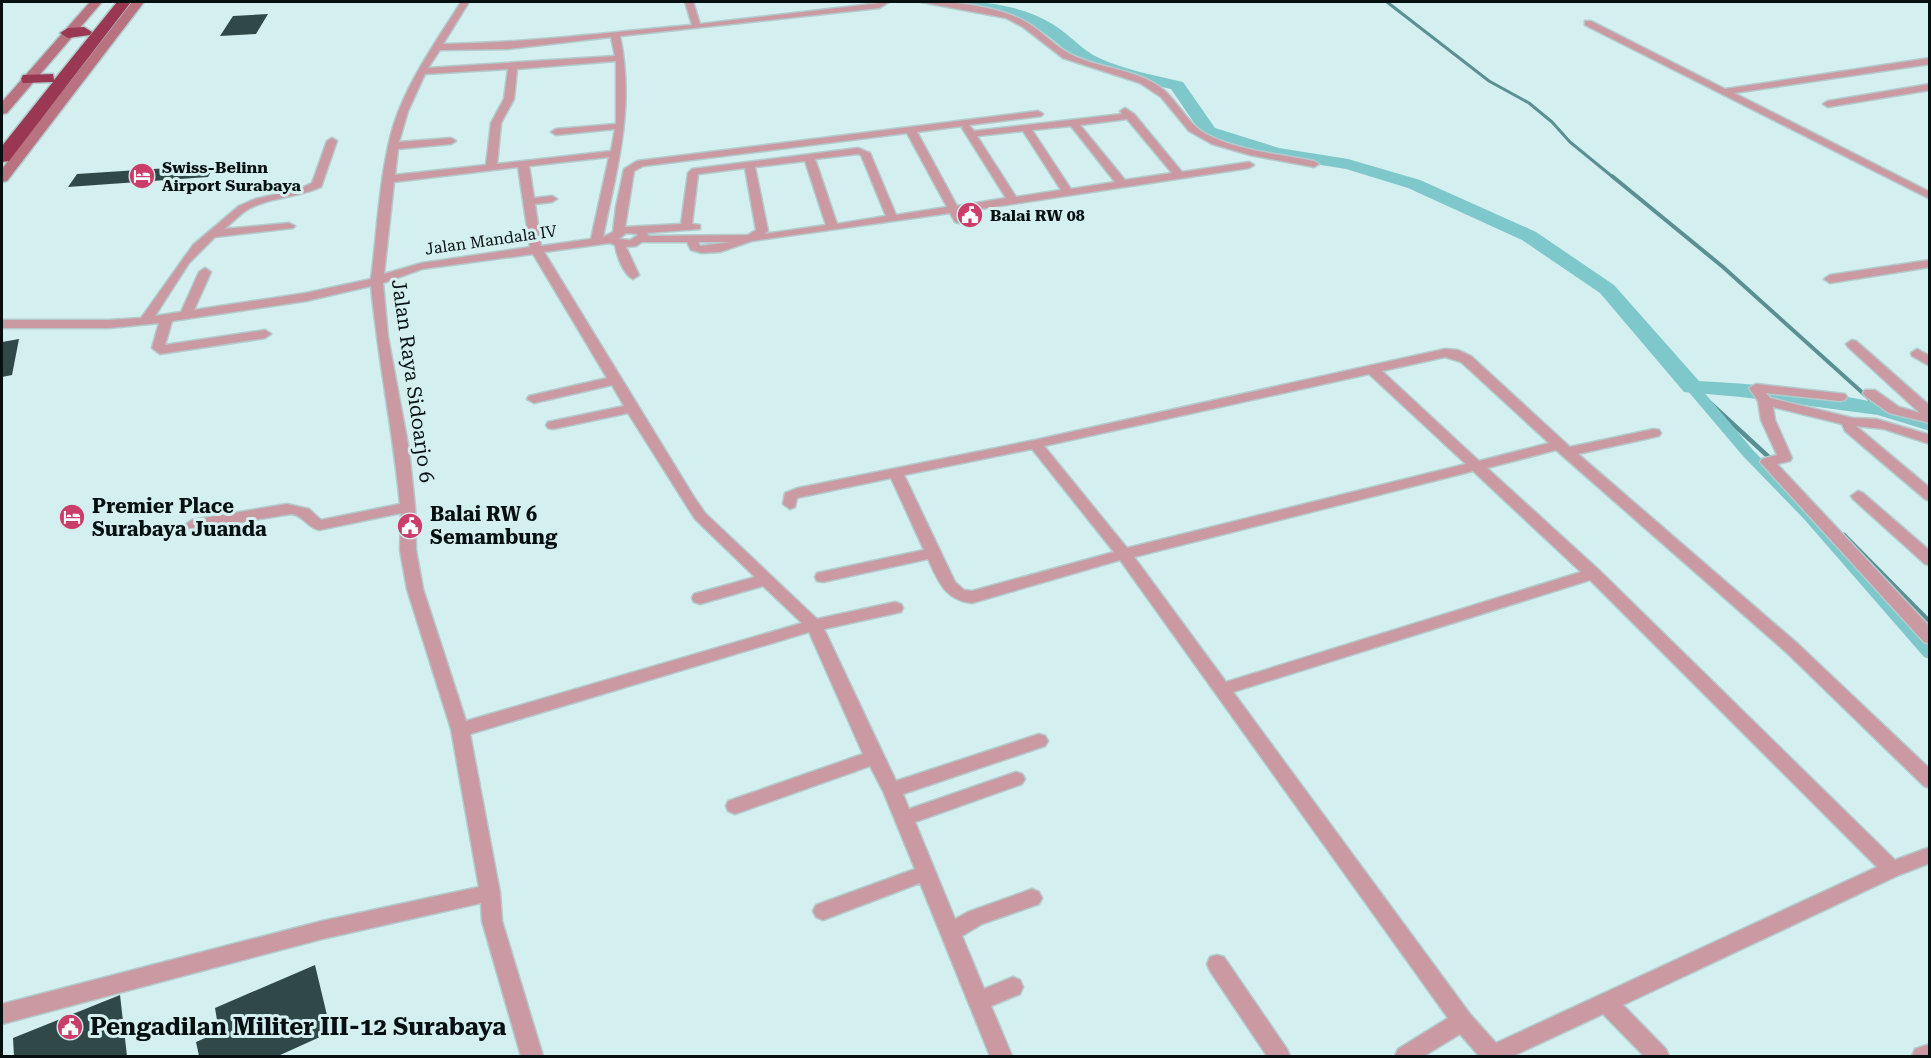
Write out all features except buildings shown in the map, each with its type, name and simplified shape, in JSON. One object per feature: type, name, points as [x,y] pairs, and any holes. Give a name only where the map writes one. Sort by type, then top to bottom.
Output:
[{"type":"highway","points":[[2,137],[47,78],[76,33],[109,2]]},
{"type":"highway","points":[[2,157],[124,2]]},
{"type":"highway","points":[[29,79],[47,78]]},
{"type":"street","points":[[2,110],[29,79],[76,33],[96,2]]},
{"type":"street","points":[[2,178],[138,2]]},
{"type":"street","name":"Jalan Raya Sidoarjo 6","points":[[465,2],[422,71],[403,111],[393,146],[376,281],[382,337],[402,450],[408,507],[408,550],[415,589],[460,729],[490,892],[492,921],[532,1056]]},
{"type":"street","points":[[689,2],[696,25]]},
{"type":"street","points":[[439,47],[507,46],[885,2]]},
{"type":"street","points":[[925,2],[1002,15],[1016,20],[1050,47],[1071,59],[1150,84],[1163,93],[1192,129],[1204,138],[1314,164]]},
{"type":"street","points":[[1588,23],[1929,196]]},
{"type":"street","points":[[596,242],[621,126],[620,58],[615,34]]},
{"type":"street","points":[[422,71],[620,58]]},
{"type":"street","points":[[1723,92],[1929,61]]},
{"type":"street","points":[[491,167],[496,123],[509,99],[513,65]]},
{"type":"street","points":[[1828,104],[1929,87]]},
{"type":"street","points":[[971,134],[1074,123],[1128,113],[1179,175]]},
{"type":"street","points":[[633,275],[617,238],[629,169],[635,165],[1038,114]]},
{"type":"street","points":[[912,117],[915,129],[958,220]]},
{"type":"street","points":[[878,121],[884,132]]},
{"type":"street","points":[[964,123],[1013,200]]},
{"type":"street","points":[[1074,123],[1122,184]]},
{"type":"street","points":[[556,132],[621,126]]},
{"type":"street","points":[[1026,128],[1068,192]]},
{"type":"street","points":[[145,321],[184,261],[249,204],[315,187],[332,141]]},
{"type":"street","points":[[393,146],[451,141]]},
{"type":"street","points":[[892,218],[865,153],[858,151],[701,169],[693,173],[688,232],[695,248],[699,249],[735,244],[758,234],[779,236],[833,228],[952,208],[1249,165]]},
{"type":"street","points":[[389,179],[617,153]]},
{"type":"street","points":[[809,158],[833,228]]},
{"type":"street","points":[[1168,162],[1199,172]]},
{"type":"street","points":[[523,164],[536,249],[632,408],[700,516],[813,626],[874,757],[892,790],[1001,1056]]},
{"type":"street","points":[[749,165],[758,234]]},
{"type":"street","points":[[529,202],[552,199]]},
{"type":"street","points":[[213,234],[289,226]]},
{"type":"street","name":"Jalan Mandala IV","points":[[2,324],[145,321],[275,303],[376,281],[409,269],[638,234],[688,232],[758,234]]},
{"type":"street","points":[[1830,279],[1929,263]]},
{"type":"street","points":[[186,314],[205,272]]},
{"type":"street","points":[[167,317],[158,348],[160,350],[265,334]]},
{"type":"street","points":[[1852,345],[1929,414]]},
{"type":"street","points":[[790,504],[790,496],[798,493],[1035,444],[1445,353],[1461,356],[1792,648],[1929,781]]},
{"type":"street","points":[[1917,353],[1929,363]]},
{"type":"street","points":[[1373,370],[1593,574],[1892,869]]},
{"type":"street","points":[[534,399],[615,380]]},
{"type":"street","points":[[1870,393],[1894,410],[1929,419]]},
{"type":"street","points":[[1760,395],[1840,397]]},
{"type":"street","points":[[1760,395],[1852,422],[1870,422],[1929,440]]},
{"type":"street","points":[[1760,395],[1768,420],[1785,456],[1768,464],[1929,638]]},
{"type":"street","points":[[553,425],[632,408]]},
{"type":"street","points":[[1852,422],[1850,428],[1929,496]]},
{"type":"street","points":[[896,472],[948,585],[954,592],[964,597],[972,597],[1124,554],[1475,466],[1654,433]]},
{"type":"street","points":[[1035,444],[1124,554],[1462,1021],[1492,1056],[1892,869],[1929,855]]},
{"type":"street","points":[[1858,496],[1929,560]]},
{"type":"street","points":[[192,525],[280,509],[305,512],[313,523],[319,525],[408,507]]},
{"type":"street","points":[[823,577],[933,553]]},
{"type":"street","points":[[1223,689],[1593,574]]},
{"type":"street","points":[[700,598],[765,580]]},
{"type":"street","points":[[460,729],[488,723],[813,626],[895,608]]},
{"type":"street","points":[[892,790],[1039,741]]},
{"type":"street","points":[[735,806],[874,757]]},
{"type":"street","points":[[904,818],[1016,779]]},
{"type":"street","points":[[822,911],[925,873]]},
{"type":"street","points":[[2,1014],[322,930],[490,892]]},
{"type":"street","points":[[950,933],[975,918],[1032,898]]},
{"type":"street","points":[[1217,964],[1279,1056]]},
{"type":"street","points":[[978,1002],[1013,987]]},
{"type":"street","points":[[1607,1003],[1658,1056]]},
{"type":"street","points":[[1406,1056],[1462,1021]]},
{"type":"street","points":[[1923,1056],[1929,1054]]},
{"type":"waterway","points":[[951,2],[989,7],[1026,17],[1049,28],[1093,61],[1124,72],[1177,85],[1209,132],[1277,153],[1348,164],[1414,184],[1529,236],[1607,289],[1692,387],[1741,390],[1881,409],[1930,424]]},
{"type":"waterway","points":[[1387,2],[1489,81],[1529,103],[1552,122],[1570,142],[1614,178]]},
{"type":"waterway","points":[[1612,176],[1723,267],[1875,404]]},
{"type":"waterway","points":[[1692,387],[1710,404]]},
{"type":"waterway","points":[[1692,387],[1748,453],[1809,516],[1930,653]]},
{"type":"waterway","points":[[1709,402],[1772,460]]},
{"type":"waterway","points":[[1873,402],[1881,409]]},
{"type":"waterway","points":[[1844,535],[1930,622]]},
{"type":"place","name":"Swiss-Belinn Airport Surabaya","points":[[142,176]]},
{"type":"place","name":"Balai RW 08","points":[[970,215]]},
{"type":"place","name":"Premier Place Surabaya Juanda","points":[[72,517]]},
{"type":"place","name":"Balai RW 6 Semambung","points":[[410,526]]},
{"type":"place","name":"Pengadilan Militer III-12 Surabaya","points":[[70,1027]]}]
